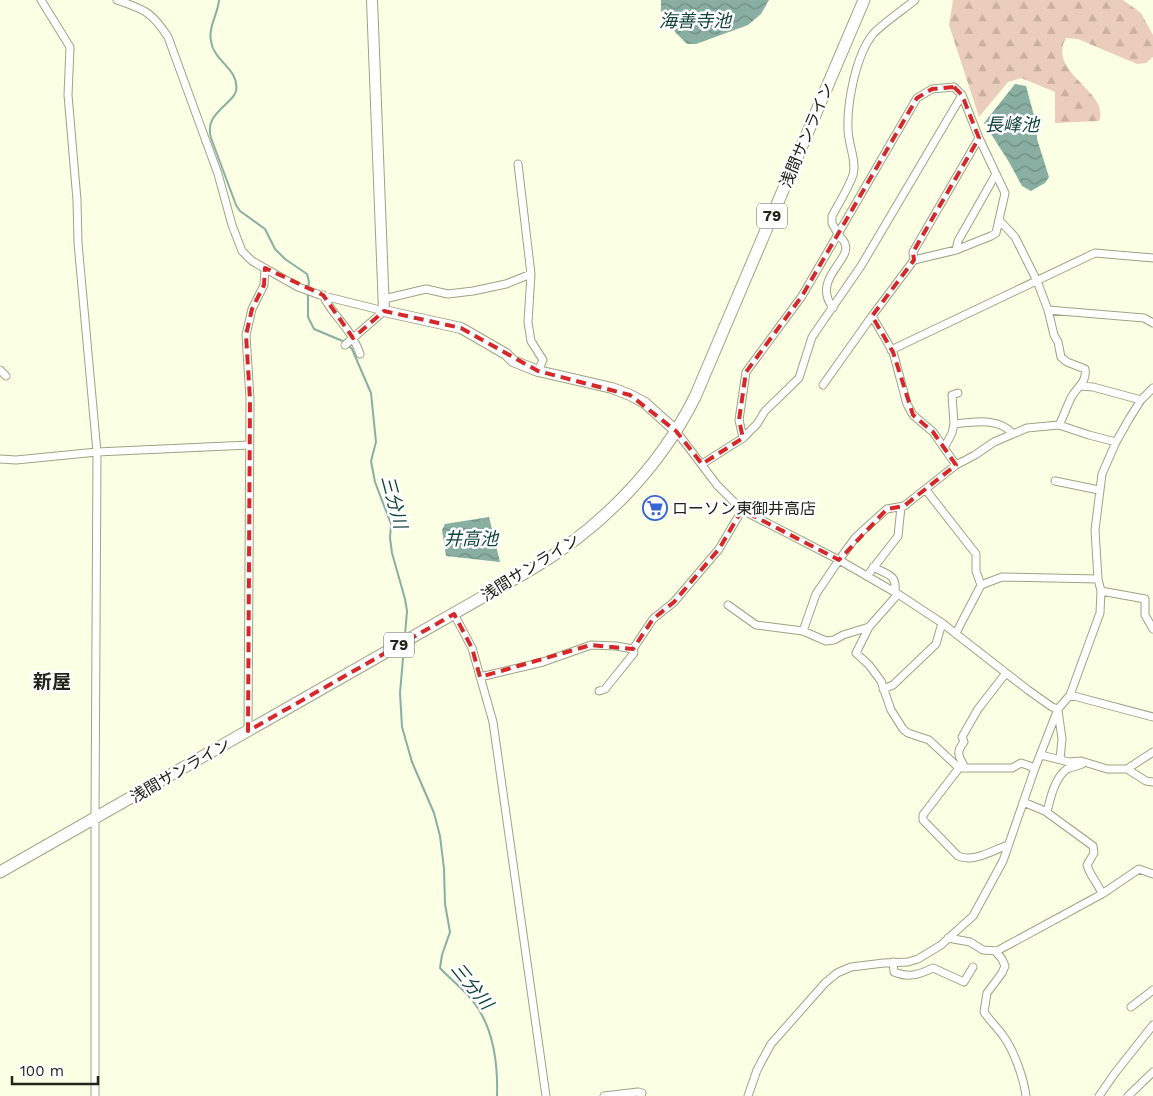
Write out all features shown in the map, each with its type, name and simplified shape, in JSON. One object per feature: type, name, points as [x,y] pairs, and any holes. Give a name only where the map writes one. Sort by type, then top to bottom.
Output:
[{"type":"main road","name":"浅間サンライン","points":[[0,872],[542,564],[575,541],[628,493],[676,430],[691,404],[864,0]]},
{"type":"street","points":[[41,0],[70,47],[68,94],[77,200],[78,243],[97,452],[96,1096]]},
{"type":"street","points":[[117,0],[151,14],[168,37],[218,174],[238,242],[242,251],[252,261],[298,287],[323,296],[461,328],[506,354],[513,361],[538,371],[612,388],[645,403],[676,430],[717,485],[742,510],[839,560],[896,593],[942,623],[1006,673],[1052,707],[1058,709]]},
{"type":"street","points":[[346,345],[384,311],[372,0]]},
{"type":"street","points":[[834,308],[828,301],[825,292],[836,265],[846,251],[846,244],[832,223],[832,216],[853,174],[848,130],[850,97],[859,60],[874,33],[915,0]]},
{"type":"street","points":[[743,438],[739,420],[746,372],[802,296],[917,98],[932,89],[954,86],[962,95],[1004,192],[996,233],[956,250],[914,260],[823,385]]},
{"type":"street","points":[[702,464],[743,438],[757,424],[765,411],[800,378],[812,337],[834,308],[861,266],[962,95]]},
{"type":"street","points":[[914,260],[913,252],[979,138]]},
{"type":"street","points":[[518,164],[531,274],[528,322],[531,341],[543,360],[538,371]]},
{"type":"street","points":[[956,250],[958,241],[996,174]]},
{"type":"street","points":[[999,220],[1015,237],[1037,280],[1048,310],[1054,335],[1058,342],[1061,357],[1067,362],[1085,369],[1086,376],[1081,386],[1072,396],[1059,425]]},
{"type":"street","points":[[891,350],[1095,253],[1153,258]]},
{"type":"street","points":[[248,731],[250,399],[246,335],[252,309],[264,285],[265,268]]},
{"type":"street","points":[[384,299],[426,289],[448,294],[473,291],[506,284],[531,274]]},
{"type":"street","points":[[323,296],[329,308],[353,338],[360,354]]},
{"type":"street","points":[[1048,310],[1144,318],[1153,323]]},
{"type":"street","points":[[872,316],[891,350],[907,404],[913,415],[933,432],[956,465]]},
{"type":"street","points":[[0,370],[6,376]]},
{"type":"street","points":[[1081,386],[1141,400]]},
{"type":"street","points":[[748,1096],[757,1070],[770,1044],[825,983],[837,973],[851,967],[908,962],[918,959],[930,953],[973,916],[1003,861],[1035,768],[1058,709],[1070,695],[1100,613],[1101,591],[1098,579],[1095,530],[1102,474],[1116,442],[1141,400],[1153,388]]},
{"type":"street","points":[[944,448],[952,433],[954,424],[951,398],[952,395],[958,393]]},
{"type":"street","points":[[954,424],[973,422],[1001,424],[1008,427],[1013,434]]},
{"type":"street","points":[[803,631],[816,594],[855,538],[887,509],[902,507],[956,465],[994,442],[1027,428],[1059,425],[1116,442]]},
{"type":"street","points":[[0,459],[16,460],[97,452],[250,445]]},
{"type":"street","points":[[1055,481],[1099,490]]},
{"type":"street","points":[[926,490],[976,554],[976,571],[981,586]]},
{"type":"street","points":[[867,576],[898,536],[902,507]]},
{"type":"street","points":[[599,691],[604,689],[616,676],[634,653],[633,649],[653,619],[674,602],[719,548],[742,510]]},
{"type":"street","points":[[874,567],[893,578],[896,582],[896,593],[869,628],[856,652],[881,681],[891,710],[902,729],[908,734],[929,740],[962,768],[1012,768],[1021,763],[1035,768]]},
{"type":"street","points":[[956,634],[981,586],[1002,577],[1098,579]]},
{"type":"street","points":[[1101,591],[1145,599],[1145,615],[1153,629]]},
{"type":"street","points":[[728,605],[756,626],[764,625],[803,631],[826,641],[869,628]]},
{"type":"street","points":[[454,614],[472,648],[493,722],[546,1096]]},
{"type":"street","points":[[883,689],[893,686],[936,644],[942,623]]},
{"type":"street","points":[[480,677],[543,662],[591,645],[633,649]]},
{"type":"street","points":[[962,768],[958,749],[964,742],[962,737],[978,709],[1006,673]]},
{"type":"street","points":[[1070,695],[1153,717]]},
{"type":"street","points":[[1058,709],[1062,739],[1060,759]]},
{"type":"street","points":[[1127,769],[1153,752]]},
{"type":"street","points":[[1041,755],[1069,762],[1081,761],[1107,769],[1127,769],[1146,781],[1153,782]]},
{"type":"street","points":[[1047,812],[1050,799],[1060,776],[1068,769],[1086,763]]},
{"type":"street","points":[[962,768],[923,815],[923,820],[962,858],[973,858],[1008,845]]},
{"type":"street","points":[[1023,802],[1047,812],[1093,846],[1094,852],[1086,865],[1102,894]]},
{"type":"street","points":[[948,938],[970,942],[983,950],[995,951],[1102,894],[1139,869],[1153,874]]},
{"type":"street","points":[[995,951],[1005,966],[987,993],[984,1012],[992,1024],[1004,1036],[1015,1058],[1026,1096]]},
{"type":"street","points":[[893,962],[894,972],[904,976],[917,975],[932,968],[964,982],[972,967]]},
{"type":"street","points":[[1131,1007],[1153,990]]},
{"type":"street","points":[[1099,1096],[1153,1025]]},
{"type":"street","points":[[1128,1096],[1153,1072]]},
{"type":"street","points":[[604,1096],[638,1092],[642,1093],[641,1096]]},
{"type":"highlighted area","points":[[954,87],[962,95],[979,138],[913,252],[914,260],[872,316],[893,352],[913,415],[933,432],[956,465],[904,506],[887,509],[839,560],[742,510],[719,549],[674,602],[653,619],[633,649],[591,645],[480,677],[472,648],[454,614],[248,731],[250,399],[246,335],[252,309],[264,285],[265,268],[323,295],[353,338],[384,311],[461,328],[538,371],[630,395],[676,431],[702,464],[743,438],[739,420],[746,372],[802,296],[917,98],[932,89]]},
{"type":"green space","points":[[953,0],[1123,0],[1141,13],[1153,35],[1153,57],[1146,63],[1137,64],[1078,39],[1066,38],[1062,50],[1064,62],[1096,101],[1100,111],[1099,121],[1055,123],[1055,92],[1021,78],[1008,82],[979,117],[949,25]]},
{"type":"water","name":"海善寺池","points":[[661,0],[769,0],[761,14],[748,25],[696,44],[687,44],[676,33],[661,11]]},
{"type":"water","name":"長峰池","points":[[1015,84],[1026,86],[1037,127],[1037,139],[1049,177],[1045,183],[1031,191],[1022,186],[984,123]]},
{"type":"water","name":"井高池","points":[[489,517],[500,562],[446,556],[442,530],[445,524]]},
{"type":"waterway","name":"三分川","points":[[219,0],[210,36],[216,54],[234,77],[236,91],[233,97],[211,121],[211,138],[236,205],[240,211],[265,229],[275,249],[285,259],[307,274],[308,288]]},
{"type":"waterway","name":"三分川","points":[[308,293],[308,317],[314,329],[345,342],[352,349],[371,393],[376,442],[371,461],[375,482],[391,524],[392,553],[407,611],[405,635]]},
{"type":"waterway","name":"三分川","points":[[404,647],[400,693],[402,727],[412,762],[434,813],[440,836],[444,869],[445,904],[450,932],[442,955],[440,968],[471,999],[487,1025],[491,1036],[497,1072],[497,1096]]},
{"type":"place","name":"ローソン東御井高店","points":[[655,508]]},
{"type":"district","name":"新屋","points":[[52,681]]}]
